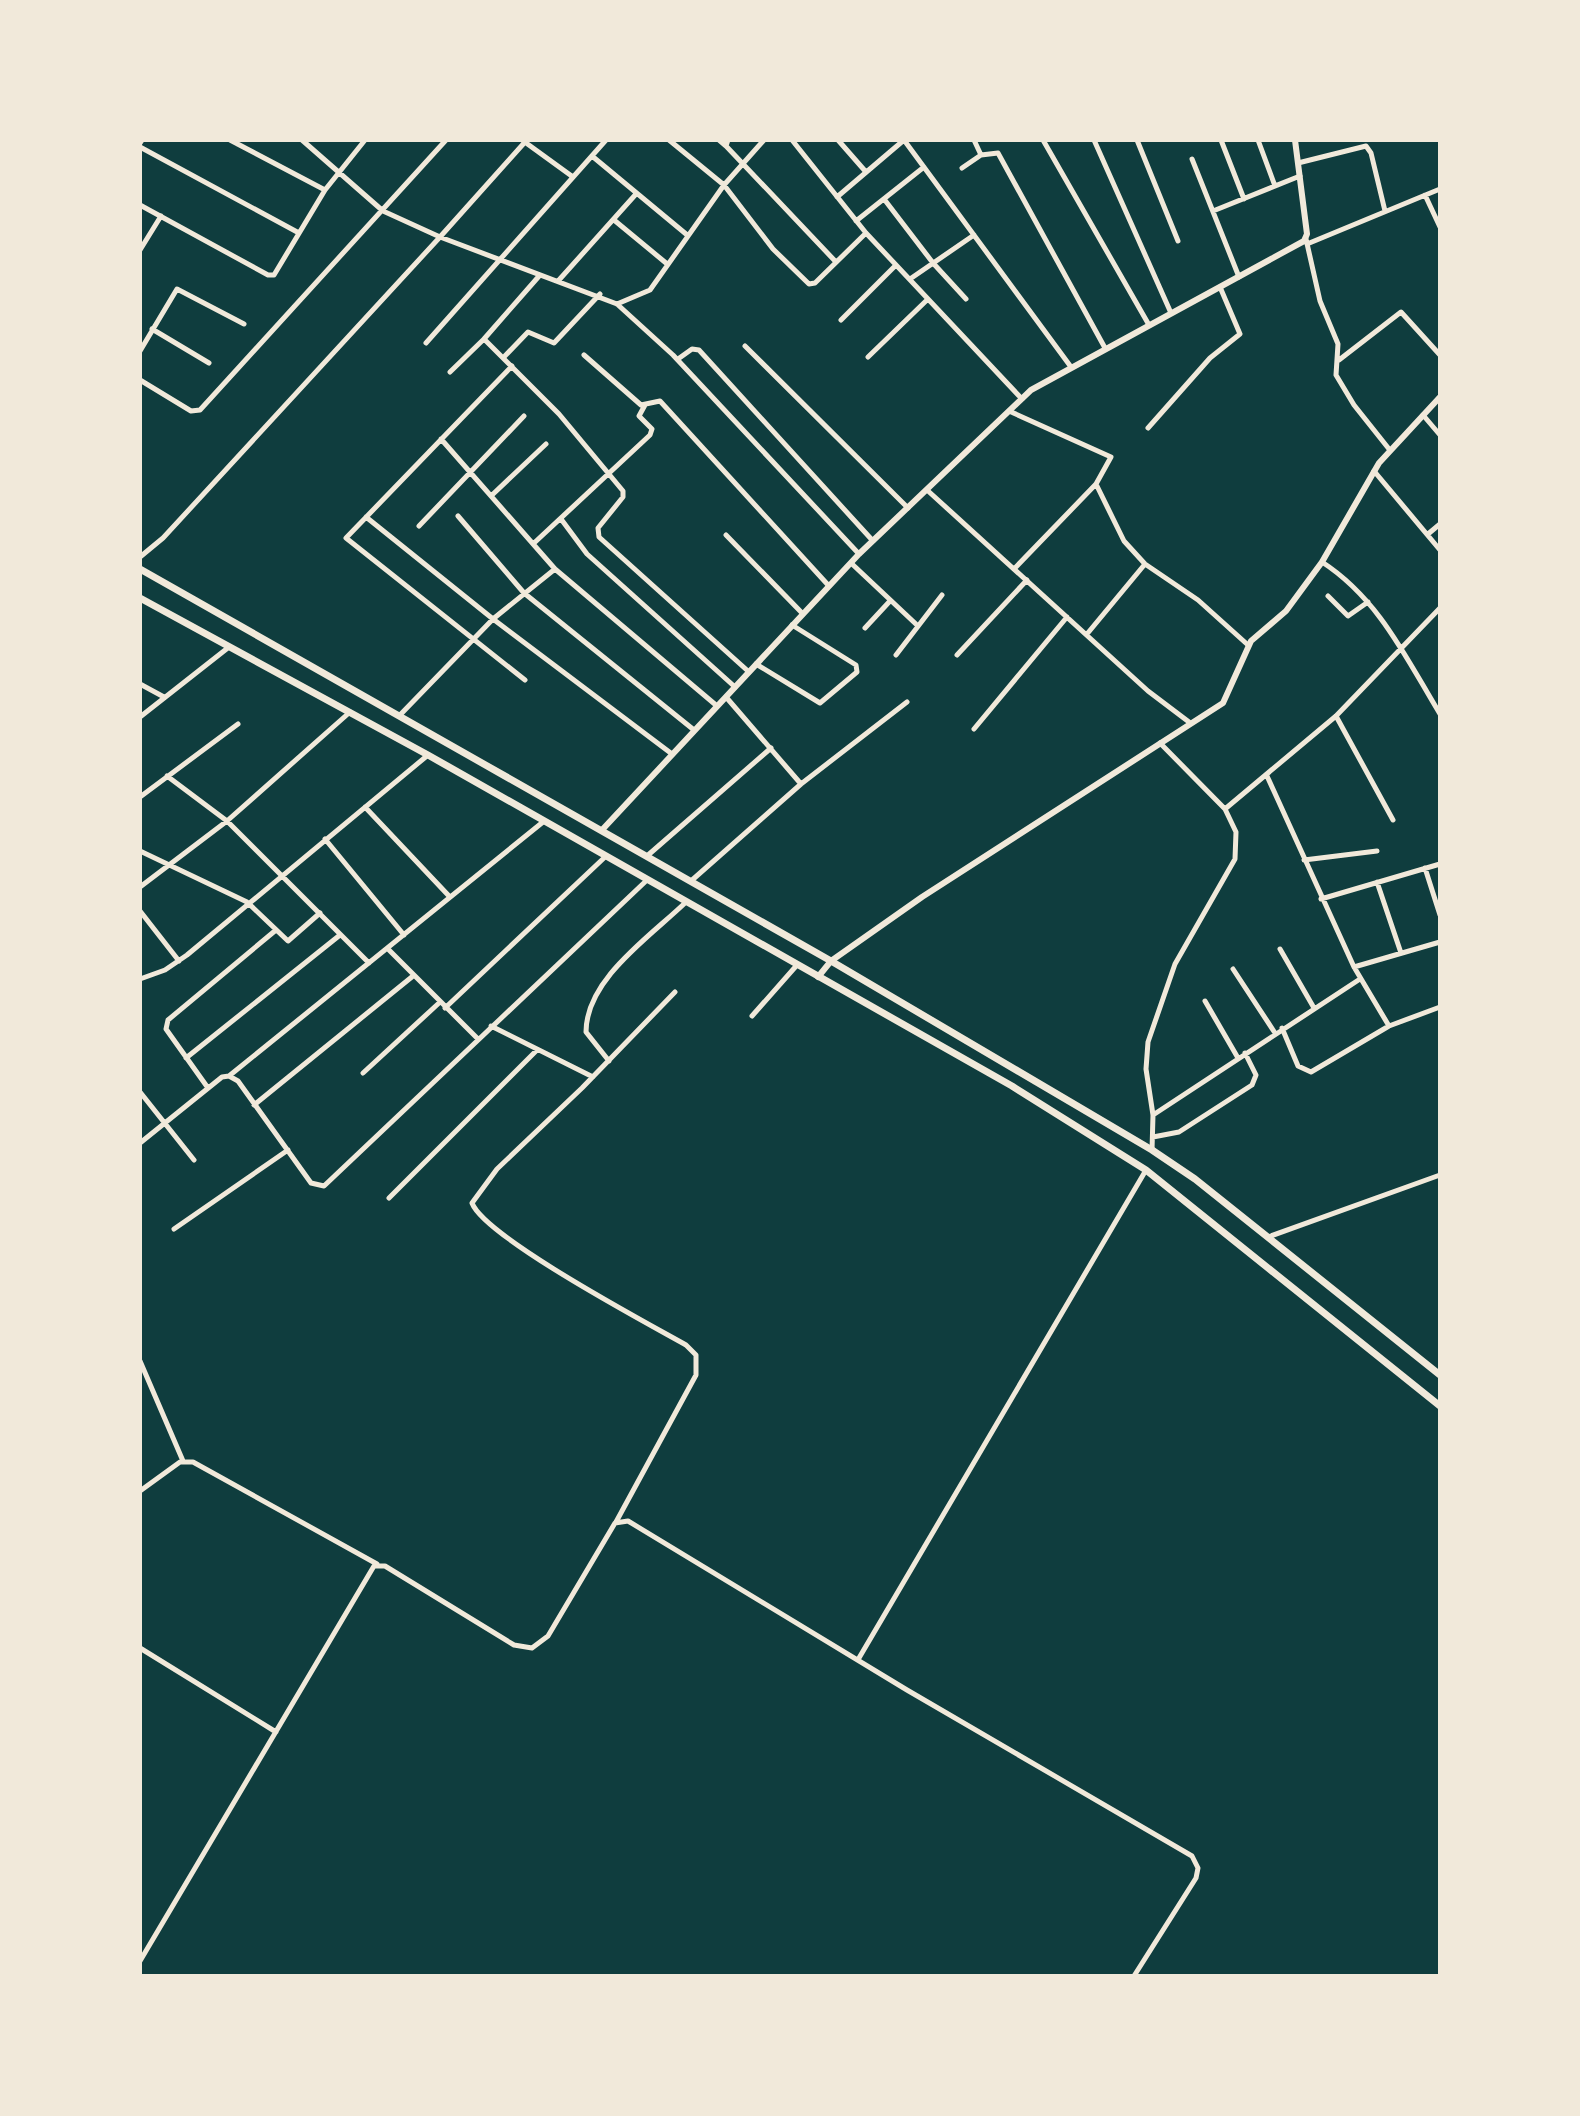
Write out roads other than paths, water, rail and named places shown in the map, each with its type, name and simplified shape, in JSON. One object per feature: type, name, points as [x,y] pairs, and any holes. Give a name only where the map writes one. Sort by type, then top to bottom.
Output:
[{"type":"main road","points":[[140,569],[831,961],[1152,1150],[1440,1375]]},
{"type":"main road","points":[[140,598],[428,755],[1012,1086],[1146,1170],[1440,1406]]},
{"type":"street","points":[[230,140],[325,190]]},
{"type":"street","points":[[302,140],[383,211],[440,237],[600,294],[617,304],[678,359],[859,554]]},
{"type":"street","points":[[140,205],[270,277],[277,273],[337,171],[365,140]]},
{"type":"street","points":[[140,380],[191,411],[200,410],[446,140]]},
{"type":"street","points":[[426,343],[606,140]]},
{"type":"street","points":[[669,140],[724,185],[773,249],[807,283],[815,283],[866,233]]},
{"type":"street","points":[[719,140],[727,143],[836,262]]},
{"type":"street","points":[[617,304],[650,290],[686,234],[742,162],[764,140]]},
{"type":"street","points":[[792,140],[866,233],[1022,399]]},
{"type":"street","points":[[838,140],[866,172]]},
{"type":"street","points":[[837,197],[904,140],[1071,367]]},
{"type":"street","points":[[974,140],[981,155]]},
{"type":"street","points":[[1043,140],[1149,325]]},
{"type":"street","points":[[1094,140],[1171,313]]},
{"type":"street","points":[[1137,140],[1178,241]]},
{"type":"street","points":[[1221,140],[1244,199]]},
{"type":"street","points":[[1258,140],[1275,186]]},
{"type":"street","points":[[1295,140],[1306,242],[1320,301],[1338,344],[1336,375],[1354,405],[1389,449]]},
{"type":"street","points":[[140,557],[163,538],[440,237],[524,141],[573,177]]},
{"type":"street","points":[[141,143],[299,233]]},
{"type":"street","points":[[1298,163],[1356,144],[1366,146],[1371,153],[1385,212]]},
{"type":"street","points":[[962,168],[981,155],[998,153],[1105,348]]},
{"type":"street","points":[[592,156],[686,234]]},
{"type":"street","points":[[1192,159],[1239,277]]},
{"type":"street","points":[[856,221],[924,167]]},
{"type":"street","points":[[1213,211],[1300,176]]},
{"type":"street","points":[[602,830],[859,554],[1022,399],[1105,348],[1306,242],[1440,189]]},
{"type":"street","points":[[559,280],[636,194]]},
{"type":"street","points":[[1425,195],[1440,227]]},
{"type":"street","points":[[884,199],[933,263],[966,299]]},
{"type":"street","points":[[140,250],[161,216]]},
{"type":"street","points":[[614,220],[666,263]]},
{"type":"street","points":[[910,279],[974,235]]},
{"type":"street","points":[[841,320],[896,265]]},
{"type":"street","points":[[450,372],[484,339],[540,275]]},
{"type":"street","points":[[1148,428],[1210,358],[1241,333],[1220,287]]},
{"type":"street","points":[[140,351],[179,289],[244,324]]},
{"type":"street","points":[[503,358],[529,332],[554,343],[600,294]]},
{"type":"street","points":[[868,357],[928,299]]},
{"type":"street","points":[[1338,361],[1401,312],[1440,355]]},
{"type":"street","points":[[152,329],[209,363]]},
{"type":"street","points":[[484,339],[559,414],[624,495],[598,528],[599,537],[749,672]]},
{"type":"street","points":[[745,346],[908,508]]},
{"type":"street","points":[[678,359],[694,348],[699,350],[873,541]]},
{"type":"street","points":[[584,355],[645,405]]},
{"type":"street","points":[[512,366],[346,535],[346,540],[525,680]]},
{"type":"street","points":[[818,977],[831,961],[1178,729],[1223,703],[1248,645],[1283,614],[1322,562],[1389,449],[1440,397]]},
{"type":"street","points":[[533,544],[652,434],[639,415],[645,405],[660,401],[829,586]]},
{"type":"street","points":[[1009,411],[1109,454],[1096,484],[1015,568]]},
{"type":"street","points":[[1422,414],[1440,435]]},
{"type":"street","points":[[419,526],[468,471],[524,416]]},
{"type":"street","points":[[441,439],[555,569],[717,706]]},
{"type":"street","points":[[491,496],[546,444]]},
{"type":"street","points":[[1374,471],[1440,550]]},
{"type":"street","points":[[1096,484],[1124,541],[1145,564],[1198,600],[1248,645]]},
{"type":"street","points":[[927,490],[1189,722]]},
{"type":"street","points":[[458,516],[524,593],[694,730]]},
{"type":"street","points":[[366,517],[493,619],[672,754]]},
{"type":"street","points":[[561,519],[587,554],[735,687]]},
{"type":"street","points":[[1428,534],[1440,524]]},
{"type":"street","points":[[726,535],[803,614]]},
{"type":"street","points":[[1322,562],[1340,573],[1368,602],[1402,648],[1440,714]]},
{"type":"street","points":[[851,563],[918,626]]},
{"type":"street","points":[[1087,634],[1145,564]]},
{"type":"street","points":[[399,716],[493,619],[555,569]]},
{"type":"street","points":[[957,655],[1027,580]]},
{"type":"street","points":[[896,655],[942,595]]},
{"type":"street","points":[[1328,596],[1348,616],[1368,602]]},
{"type":"street","points":[[865,628],[890,601]]},
{"type":"street","points":[[1225,809],[1336,716],[1440,608]]},
{"type":"street","points":[[974,729],[1067,617]]},
{"type":"street","points":[[756,664],[820,703],[857,672],[856,665],[792,625]]},
{"type":"street","points":[[140,717],[229,647]]},
{"type":"street","points":[[140,684],[164,697]]},
{"type":"street","points":[[726,697],[801,784]]},
{"type":"street","points":[[691,881],[801,784],[907,702]]},
{"type":"street","points":[[140,887],[227,821],[350,712]]},
{"type":"street","points":[[1336,716],[1393,820]]},
{"type":"street","points":[[140,797],[238,724]]},
{"type":"street","points":[[1152,1150],[1153,1115],[1146,1069],[1153,1024],[1175,964],[1237,853],[1235,827],[1225,809],[1159,743]]},
{"type":"street","points":[[647,856],[771,748]]},
{"type":"street","points":[[140,979],[179,961],[428,755]]},
{"type":"street","points":[[167,776],[227,821],[369,963]]},
{"type":"street","points":[[1267,776],[1354,967],[1389,1026]]},
{"type":"street","points":[[365,807],[449,896]]},
{"type":"street","points":[[140,1143],[208,1088],[229,1076],[543,822]]},
{"type":"street","points":[[325,839],[404,935]]},
{"type":"street","points":[[140,851],[247,902],[289,941],[320,913]]},
{"type":"street","points":[[1304,860],[1377,851]]},
{"type":"street","points":[[363,1073],[442,1006],[605,857]]},
{"type":"street","points":[[1321,899],[1440,864]]},
{"type":"street","points":[[1425,868],[1440,915]]},
{"type":"street","points":[[229,1076],[238,1081],[311,1183],[324,1186],[647,880]]},
{"type":"street","points":[[1377,882],[1401,953]]},
{"type":"street","points":[[609,1061],[588,1038],[590,1008],[616,970],[686,902]]},
{"type":"street","points":[[140,911],[179,961]]},
{"type":"street","points":[[208,1088],[166,1029],[168,1020],[276,930]]},
{"type":"street","points":[[186,1058],[340,935]]},
{"type":"street","points":[[1354,967],[1440,942]]},
{"type":"street","points":[[388,949],[478,1039]]},
{"type":"street","points":[[1280,949],[1314,1008]]},
{"type":"street","points":[[752,1016],[797,965]]},
{"type":"street","points":[[1233,969],[1275,1033]]},
{"type":"street","points":[[254,1105],[413,976]]},
{"type":"street","points":[[1153,1115],[1360,979]]},
{"type":"street","points":[[140,1361],[183,1461],[238,1485],[514,1645],[532,1648],[548,1636],[615,1523],[696,1375],[696,1355],[686,1345],[533,1255],[482,1218],[472,1203],[497,1169],[593,1077],[675,992]]},
{"type":"street","points":[[1205,1001],[1238,1058]]},
{"type":"street","points":[[1282,1028],[1298,1066],[1307,1072],[1316,1070],[1389,1026],[1440,1007]]},
{"type":"street","points":[[491,1026],[593,1077]]},
{"type":"street","points":[[389,1198],[537,1050]]},
{"type":"street","points":[[1153,1137],[1179,1132],[1252,1085],[1256,1075],[1245,1053]]},
{"type":"street","points":[[140,1092],[194,1160]]},
{"type":"street","points":[[174,1229],[288,1150]]},
{"type":"street","points":[[859,1658],[1146,1170]]},
{"type":"street","points":[[1267,1237],[1440,1175]]},
{"type":"street","points":[[140,1491],[183,1461]]},
{"type":"street","points":[[615,1523],[635,1524],[1197,1861],[1196,1878],[1134,1976]]},
{"type":"street","points":[[140,1961],[378,1564]]},
{"type":"street","points":[[140,1648],[276,1732]]}]
